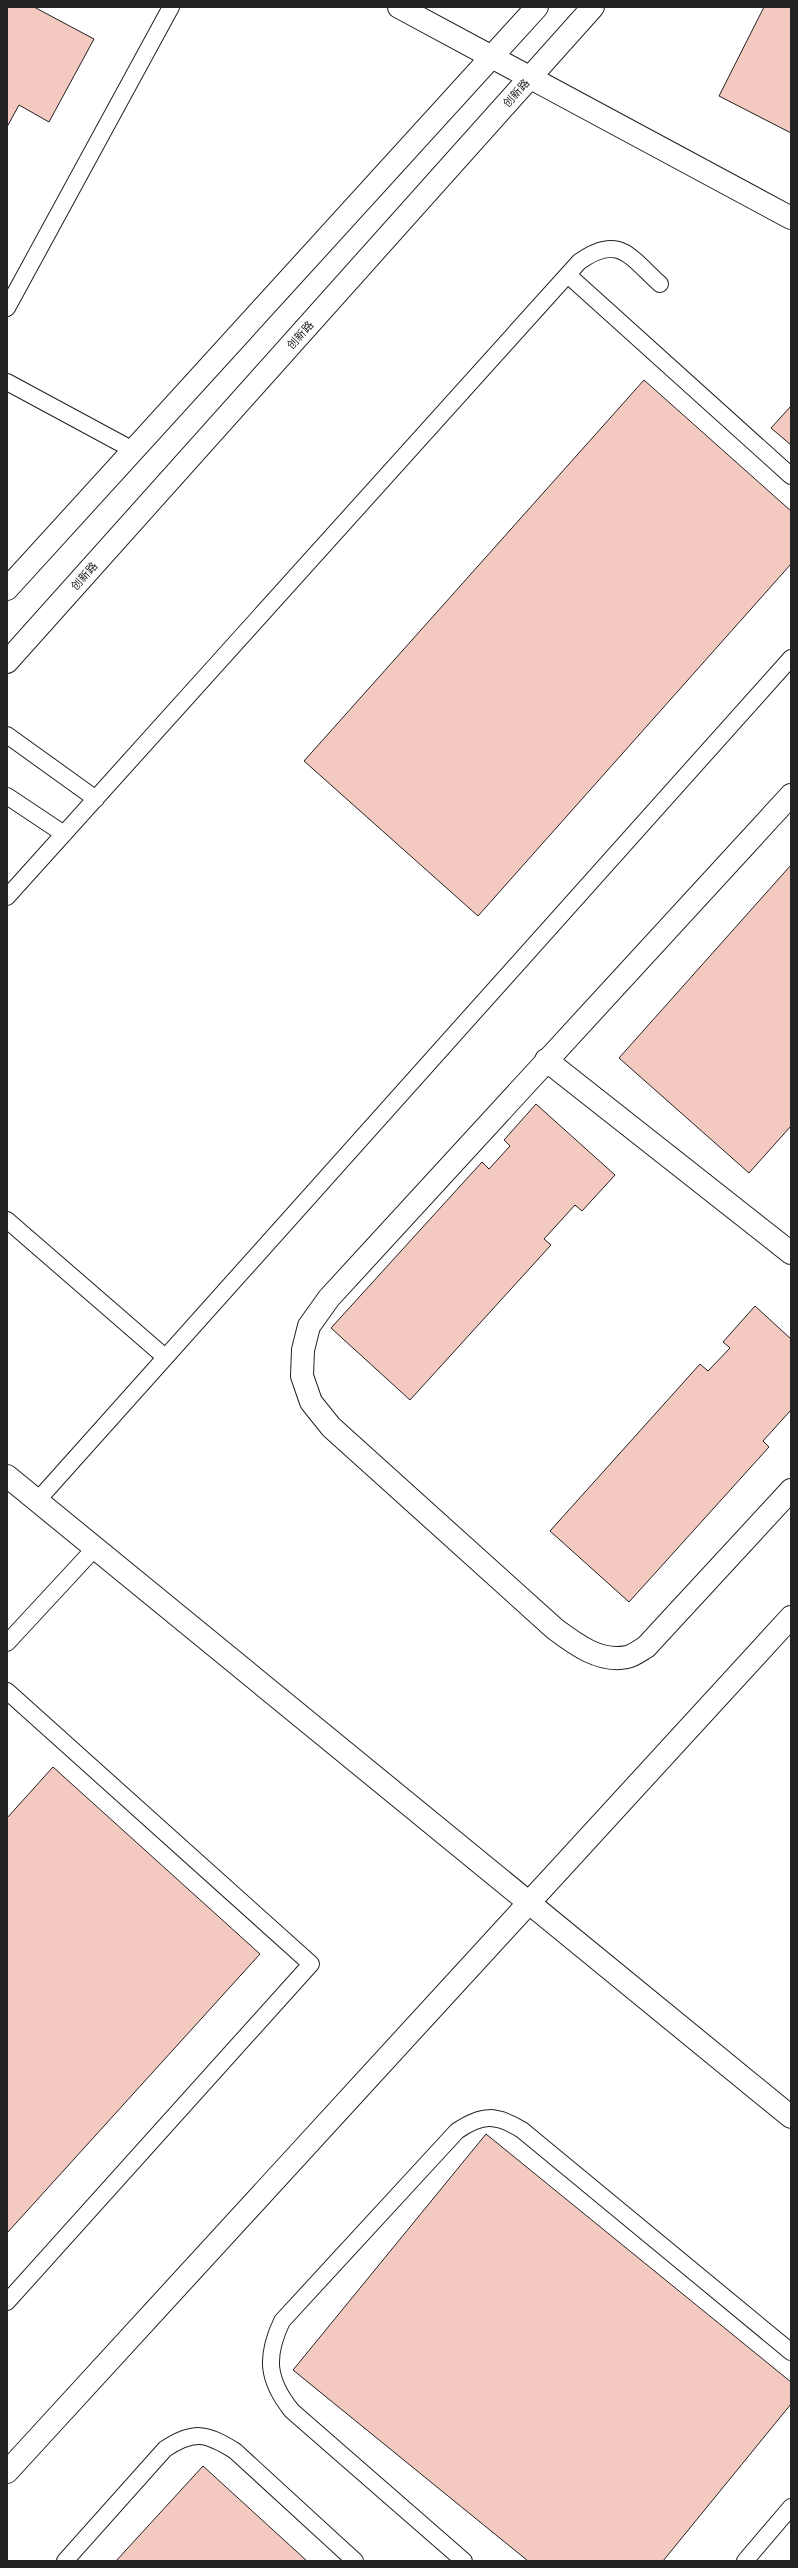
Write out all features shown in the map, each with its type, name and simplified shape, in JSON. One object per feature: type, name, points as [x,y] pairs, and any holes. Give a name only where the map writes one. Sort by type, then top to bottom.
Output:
[{"type":"street","points":[[399,7],[530,79],[791,218]]},
{"type":"street","points":[[7,589],[537,7]]},
{"type":"street","name":"创新路","points":[[7,662],[593,7]]},
{"type":"street","points":[[791,795],[329,1298],[309,1326],[303,1350],[302,1376],[311,1402],[331,1427],[555,1629],[579,1647],[603,1656],[627,1657],[646,1647],[791,1490]]},
{"type":"street","points":[[546,1060],[791,1253]]},
{"type":"street","points":[[7,1476],[528,1904],[791,2117]]},
{"type":"street","points":[[7,2472],[791,1617]]},
{"type":"lane","points":[[7,308],[171,7]]},
{"type":"lane","points":[[7,898],[568,275],[590,254],[604,248],[616,248],[629,256],[660,284]]},
{"type":"lane","points":[[568,275],[791,476]]},
{"type":"lane","points":[[7,382],[133,450]]},
{"type":"lane","points":[[37,1501],[791,658]]},
{"type":"lane","points":[[7,735],[96,799]]},
{"type":"lane","points":[[7,796],[64,834]]},
{"type":"lane","points":[[7,1220],[165,1357]]},
{"type":"lane","points":[[7,1643],[95,1548]]},
{"type":"lane","points":[[7,1690],[311,1964],[7,2302]]},
{"type":"lane","points":[[464,2561],[292,2411],[279,2395],[272,2376],[270,2361],[274,2338],[282,2321],[457,2131],[471,2121],[490,2117],[508,2121],[522,2130],[791,2352]]},
{"type":"lane","points":[[65,2561],[165,2450],[178,2441],[203,2435],[218,2440],[235,2451],[355,2561]]},
{"type":"lane","points":[[745,2561],[791,2507]]},
{"type":"building","points":[[7,7],[34,7],[94,39],[49,122],[19,105],[7,127]]},
{"type":"building","points":[[764,7],[791,7],[791,133],[719,96]]},
{"type":"building","points":[[644,380],[791,511],[791,564],[478,916],[304,761]]},
{"type":"building","points":[[791,406],[791,445],[771,428]]},
{"type":"building","points":[[791,865],[791,1126],[749,1173],[619,1058]]},
{"type":"building","points":[[536,1104],[615,1175],[582,1211],[575,1205],[544,1239],[551,1245],[410,1400],[331,1328],[482,1162],[489,1169],[510,1146],[504,1140]]},
{"type":"building","points":[[755,1306],[791,1339],[791,1410],[763,1441],[769,1447],[629,1602],[550,1531],[700,1364],[708,1371],[730,1348],[723,1342]]},
{"type":"building","points":[[53,1767],[260,1954],[7,2233],[7,1818]]},
{"type":"building","points":[[486,2134],[791,2382],[791,2404],[663,2561],[528,2561],[293,2370]]},
{"type":"building","points":[[203,2466],[307,2561],[116,2561]]}]
